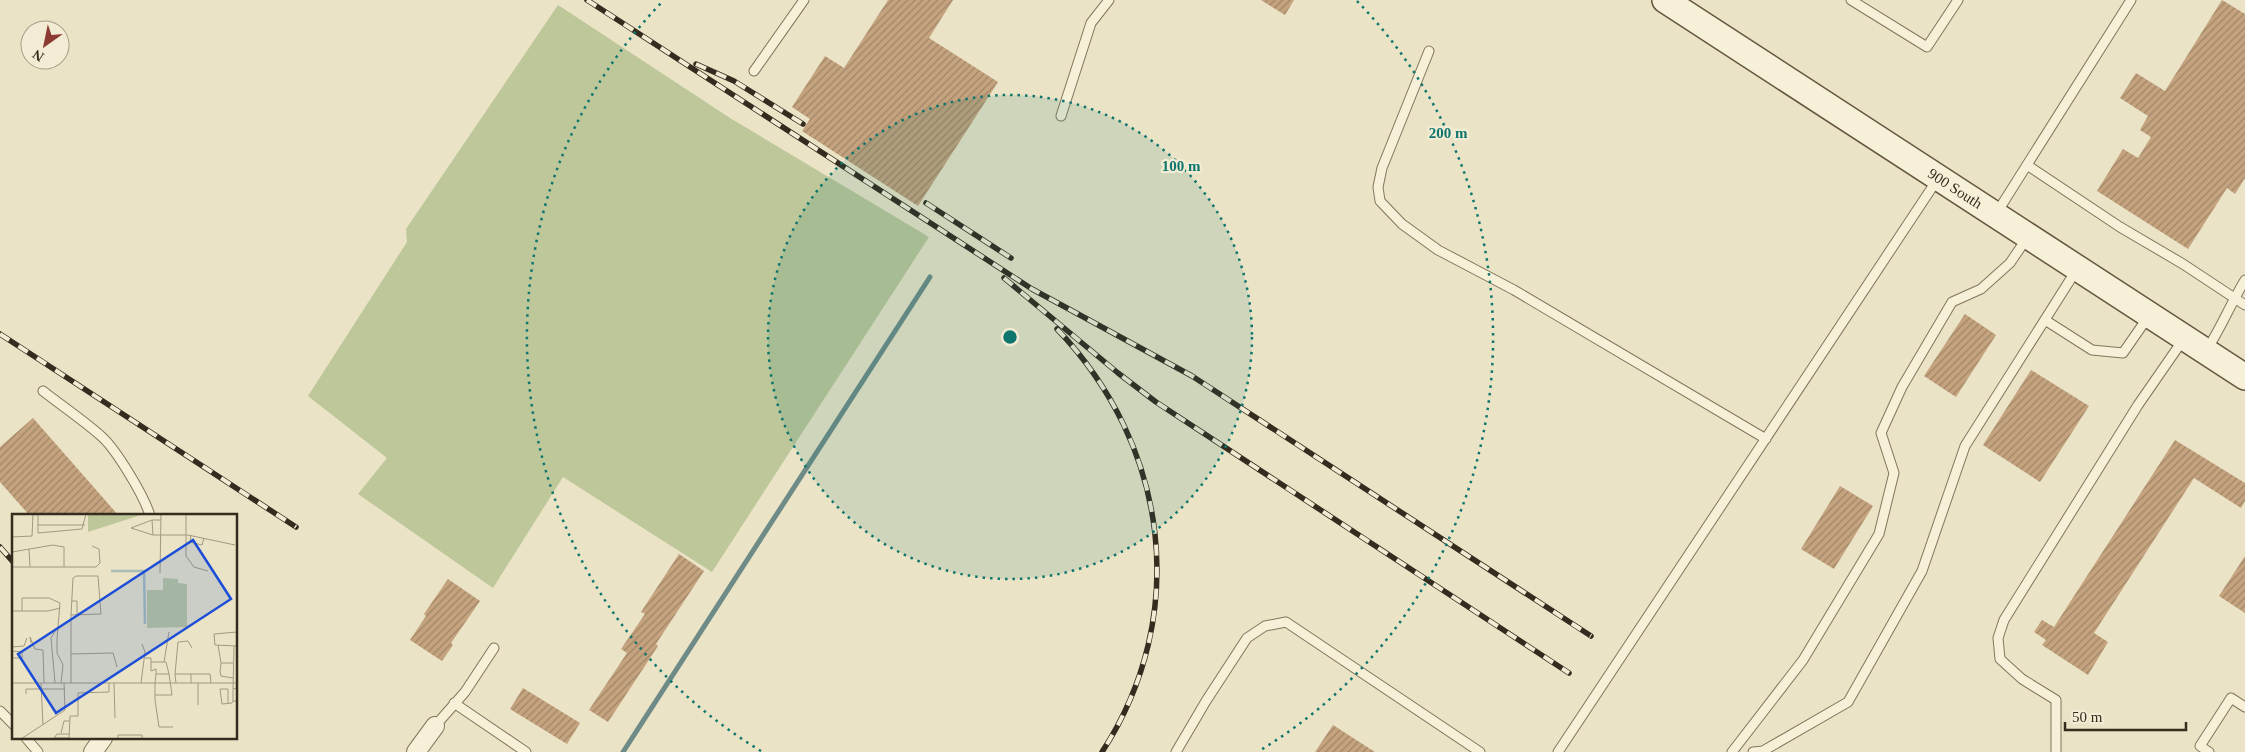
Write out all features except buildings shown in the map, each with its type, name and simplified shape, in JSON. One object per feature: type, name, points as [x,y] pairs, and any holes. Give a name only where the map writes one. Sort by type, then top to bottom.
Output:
[{"type":"street","name":"900 South","points":[[1665,0],[2245,377]]},
{"type":"street","points":[[416,752],[435,726]]},
{"type":"street","points":[[93,752],[101,740]]},
{"type":"lane","points":[[754,71],[804,0]]},
{"type":"lane","points":[[1061,116],[1092,23],[1108,0]]},
{"type":"lane","points":[[1851,0],[1927,46],[1958,0]]},
{"type":"lane","points":[[1996,215],[2130,0]]},
{"type":"lane","points":[[1429,51],[1382,168],[1378,187],[1380,201],[1402,224],[1438,250],[1514,290],[1766,439]]},
{"type":"lane","points":[[2027,164],[2120,227],[2183,264],[2245,305]]},
{"type":"lane","points":[[1558,752],[1938,178]]},
{"type":"lane","points":[[1732,752],[1803,660],[1879,534],[1894,473],[1881,433],[1902,387],[1952,302],[1981,289],[2010,262],[2028,236]]},
{"type":"lane","points":[[1753,752],[1763,751],[1848,702],[1922,571],[1965,446],[2078,268]]},
{"type":"lane","points":[[2206,352],[2222,326],[2234,298],[2245,280]]},
{"type":"lane","points":[[2045,320],[2092,350],[2123,353],[2149,314]]},
{"type":"lane","points":[[2056,752],[2056,700],[2022,679],[2000,659],[1998,638],[2004,620],[2138,405],[2184,337]]},
{"type":"lane","points":[[43,391],[103,438],[138,488],[147,504],[150,514]]},
{"type":"lane","points":[[1176,752],[1215,686],[1247,638],[1265,626],[1286,622],[1480,752]]},
{"type":"lane","points":[[435,726],[465,692],[494,648]]},
{"type":"lane","points":[[2209,752],[2200,746],[2232,698],[2245,707]]},
{"type":"lane","points":[[454,703],[526,752]]},
{"type":"lane","points":[[0,710],[12,723]]},
{"type":"lane","points":[[28,740],[38,752]]},
{"type":"green space","points":[[558,5],[730,118],[929,237],[712,572],[563,477],[493,588],[358,494],[387,458],[308,396],[407,242],[406,229]]},
{"type":"waterway","points":[[623,752],[930,277]]},
{"type":"railway","points":[[587,0],[1032,289],[1192,376],[1591,636]]},
{"type":"railway","points":[[696,64],[734,81],[803,124]]},
{"type":"railway","points":[[926,203],[1011,258]]},
{"type":"railway","points":[[1004,278],[1118,373],[1156,402],[1569,673]]},
{"type":"railway","points":[[1057,329],[1095,375],[1124,425],[1144,478],[1155,533],[1156,589],[1148,645],[1130,699],[1102,752]]},
{"type":"railway","points":[[0,334],[296,527]]},
{"type":"railway","points":[[0,547],[12,561]]}]
